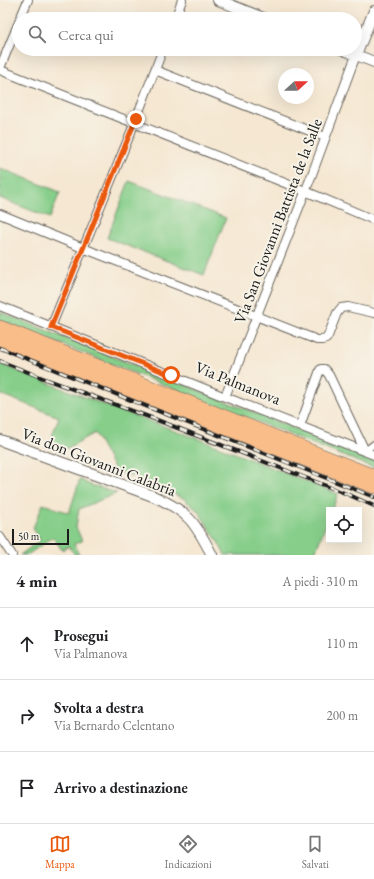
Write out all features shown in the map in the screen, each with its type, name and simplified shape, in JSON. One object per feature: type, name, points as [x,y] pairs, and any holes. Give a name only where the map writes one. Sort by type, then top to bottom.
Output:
[{"type":"highway","points":[[0,327],[374,476]]},
{"type":"highway","points":[[0,339],[374,487]]},
{"type":"street","points":[[23,12],[28,0]]},
{"type":"street","points":[[178,12],[182,0]]},
{"type":"street","points":[[218,0],[248,12]]},
{"type":"street","points":[[362,40],[374,11]]},
{"type":"street","points":[[12,40],[0,69],[374,220]]},
{"type":"street","points":[[51,327],[160,56]]},
{"type":"street","name":"Via San Giovanni Battista de la Salle","points":[[225,397],[356,56]]},
{"type":"street","points":[[359,56],[374,62]]},
{"type":"street","points":[[155,70],[325,137]]},
{"type":"street","points":[[0,214],[317,340],[324,340],[328,336],[337,313],[342,308],[348,307],[374,313]]},
{"type":"street","name":"Via Palmanova","points":[[0,306],[225,397],[374,455]]},
{"type":"street","points":[[300,426],[320,370],[324,369],[329,375],[365,451],[374,444]]},
{"type":"street","name":"Via don Giovanni Calabria","points":[[0,440],[171,504],[183,512],[193,522],[212,555]]},
{"type":"street","points":[[0,537],[12,555]]},
{"type":"green space","points":[[0,168],[60,192],[50,218],[0,198]]},
{"type":"green space","points":[[129,181],[226,218],[204,275],[107,238]]},
{"type":"green space","points":[[0,312],[374,460],[374,468],[0,320]]},
{"type":"green space","points":[[0,364],[100,403],[202,440],[338,494],[333,507],[326,507],[326,525],[314,555],[225,555],[198,511],[183,498],[132,476],[116,472],[95,433],[62,451],[48,447],[59,417],[0,394]]},
{"type":"green space","points":[[80,479],[88,484],[117,493],[79,509],[76,527],[82,541],[74,544],[79,555],[75,555],[69,546],[62,550],[53,537],[27,555],[20,555],[40,540],[33,528],[43,504],[69,513]]},
{"type":"railway","points":[[0,348],[374,497]]},
{"type":"railway","points":[[0,361],[157,420],[347,494],[374,506]]},
{"type":"route","points":[[136,119],[51,327],[171,375]]}]
